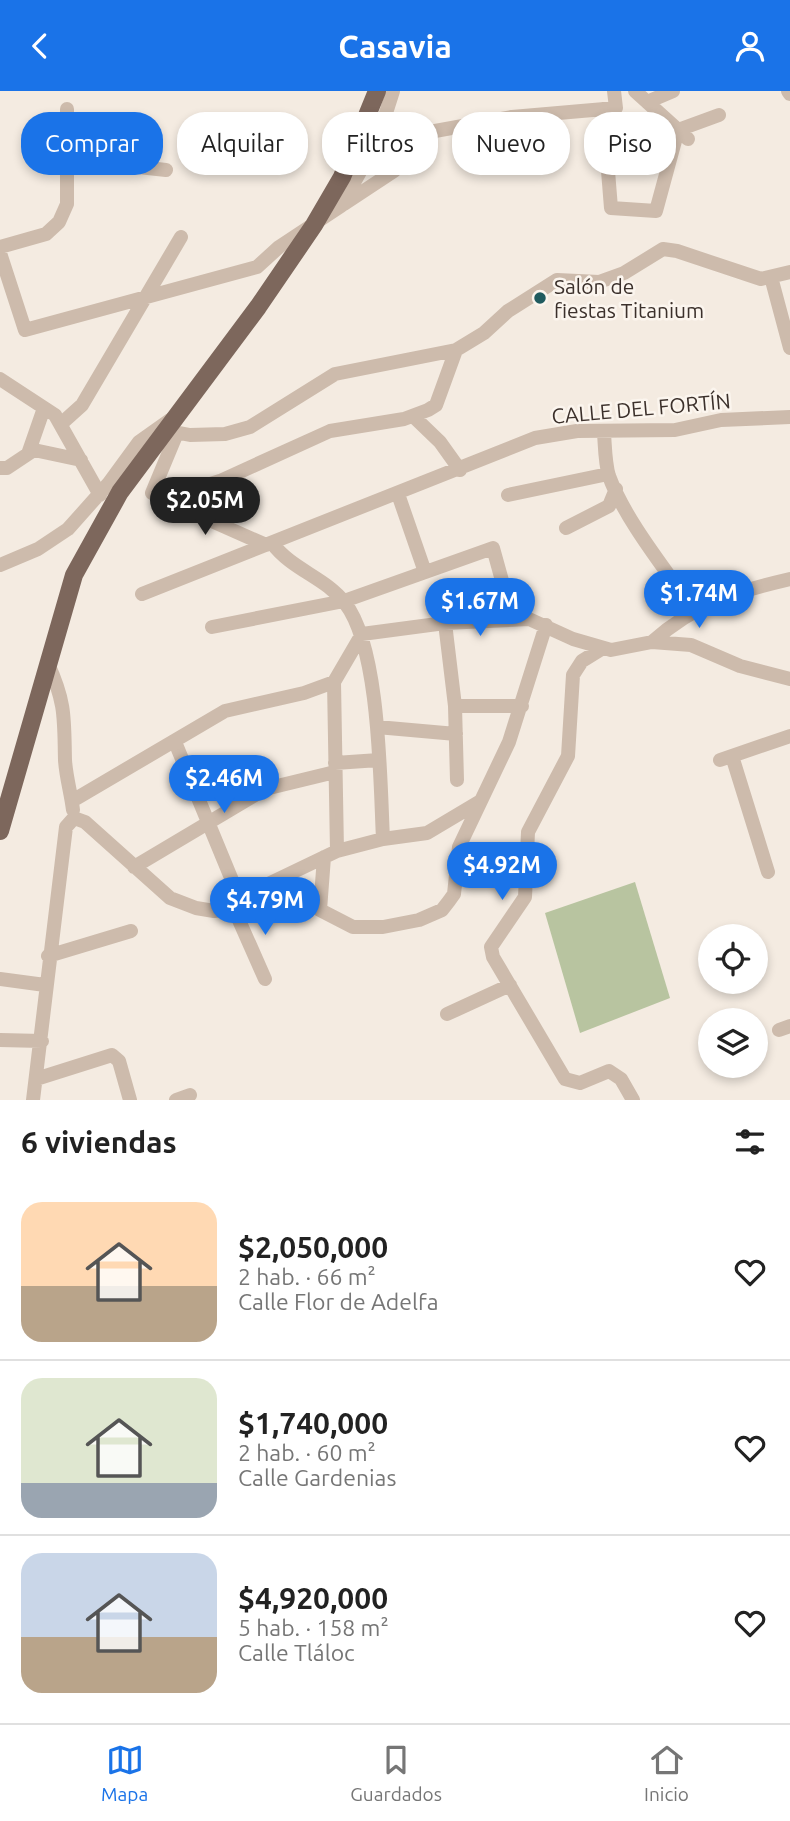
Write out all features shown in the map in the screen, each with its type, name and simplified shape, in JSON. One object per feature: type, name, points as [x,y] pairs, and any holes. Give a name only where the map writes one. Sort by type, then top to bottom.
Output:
[{"type":"main road","points":[[0,831],[74,575],[115,487],[172,427],[314,225],[342,177],[377,91]]},
{"type":"street","points":[[341,206],[377,141],[393,91]]},
{"type":"street","points":[[614,91],[610,108],[611,208],[656,211],[683,135],[719,115]]},
{"type":"street","points":[[635,91],[683,135]]},
{"type":"street","points":[[647,102],[673,91]]},
{"type":"street","points":[[0,253],[25,330],[257,267],[279,247],[394,171],[408,142],[420,132],[512,117],[610,108]]},
{"type":"street","points":[[0,247],[46,234],[59,222],[67,204],[66,175]]},
{"type":"street","points":[[62,423],[82,405],[181,237]]},
{"type":"street","points":[[456,349],[436,405],[413,416],[330,431],[220,481],[181,491],[152,492],[172,427],[225,434],[250,427],[335,374],[456,349],[484,333],[541,288],[557,280],[599,282],[624,273],[663,250],[677,251],[761,279],[790,272]]},
{"type":"street","points":[[771,277],[790,348]]},
{"type":"street","points":[[0,379],[62,423],[100,495]]},
{"type":"street","points":[[28,454],[44,408]]},
{"type":"street","points":[[413,416],[440,442],[460,470]]},
{"type":"street","name":"CALLE DEL FORTÍN","points":[[142,594],[535,439],[577,431],[604,433],[675,430],[721,420],[790,417]]},
{"type":"street","points":[[604,433],[608,474],[615,489],[655,556],[693,609]]},
{"type":"street","points":[[0,468],[6,468],[40,450],[81,460]]},
{"type":"street","points":[[508,495],[608,474]]},
{"type":"street","points":[[0,565],[38,549],[68,529],[100,495],[115,487]]},
{"type":"street","points":[[565,529],[610,506],[615,489]]},
{"type":"street","points":[[181,491],[186,505],[194,513],[269,544],[289,562],[319,579],[344,601],[362,634],[377,727],[383,839]]},
{"type":"street","points":[[398,494],[425,572]]},
{"type":"street","points":[[212,627],[344,601],[496,549],[512,617]]},
{"type":"street","points":[[652,642],[693,609],[755,587],[790,579]]},
{"type":"street","points":[[362,634],[512,617],[546,625],[573,639],[611,650],[652,642],[691,645],[740,666],[790,679]]},
{"type":"street","points":[[444,623],[455,706],[457,780]]},
{"type":"street","points":[[362,634],[334,682],[335,767],[330,854],[320,910],[353,927],[383,927],[419,920],[442,910],[454,894],[459,848],[509,742],[546,625]]},
{"type":"street","points":[[603,647],[582,661],[573,675],[568,757],[528,832],[525,897],[522,905],[491,947],[565,1079],[580,1083],[609,1071],[621,1079],[632,1100]]},
{"type":"street","points":[[33,1100],[42,1041],[48,956],[66,827],[74,818],[65,762],[66,721],[60,690],[48,664]]},
{"type":"street","points":[[72,801],[225,711],[304,693],[334,682]]},
{"type":"street","points":[[455,706],[522,706]]},
{"type":"street","points":[[377,727],[456,734]]},
{"type":"street","points":[[768,872],[726,758],[790,736]]},
{"type":"street","points":[[175,742],[265,979]]},
{"type":"street","points":[[134,867],[265,789],[335,767],[379,760]]},
{"type":"street","points":[[74,818],[86,822],[170,898],[196,908],[237,905],[262,887],[330,854],[383,839],[426,833],[479,802]]},
{"type":"street","points":[[48,956],[131,931]]},
{"type":"street","points":[[0,979],[45,985]]},
{"type":"street","points":[[447,1014],[510,985]]},
{"type":"street","points":[[0,1040],[42,1041]]},
{"type":"street","points":[[36,1079],[112,1055],[119,1062],[130,1100]]},
{"type":"green space","points":[[635,882],[670,998],[580,1033],[545,913]]},
{"type":"place","name":"Salón de fiestas Titanium","points":[[540,298]]}]
